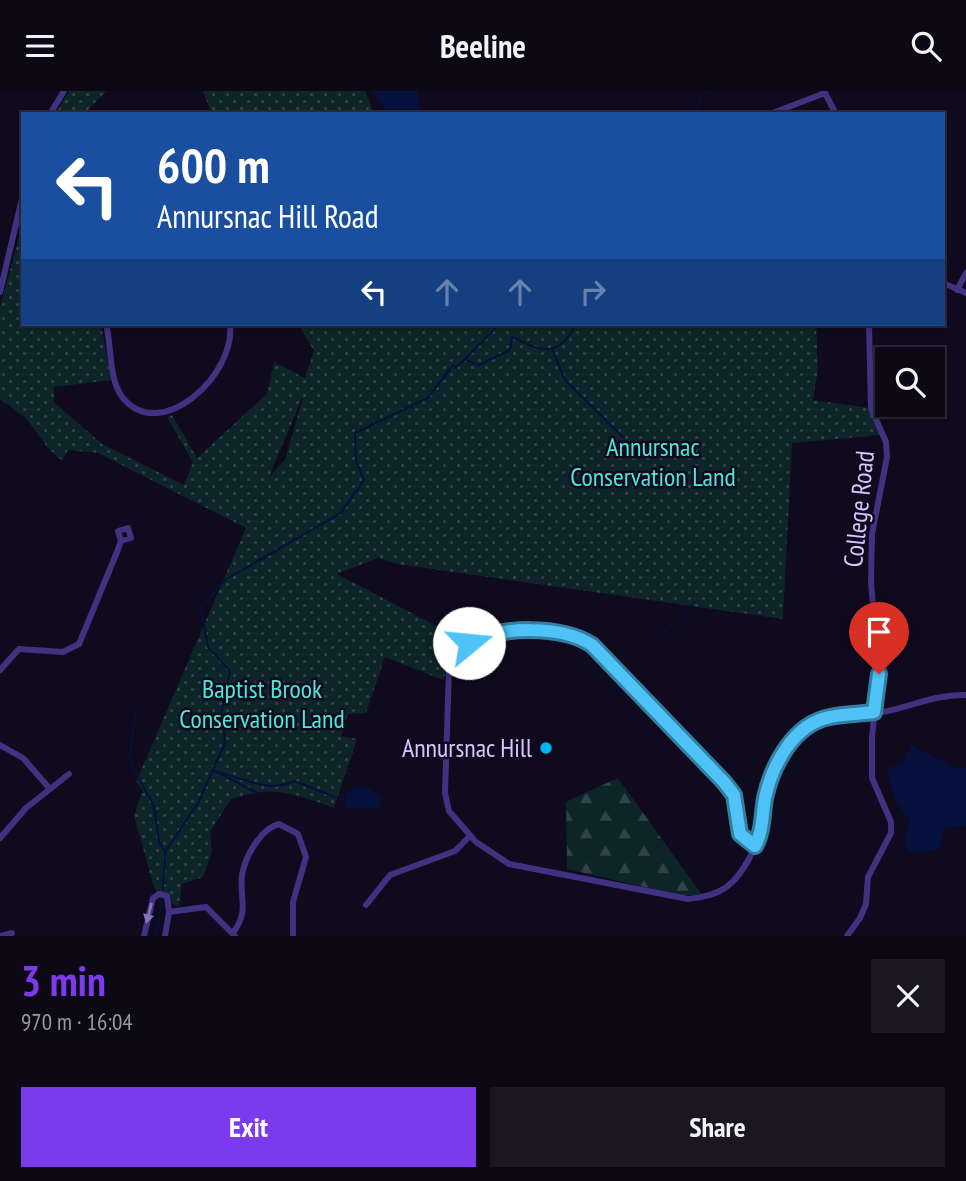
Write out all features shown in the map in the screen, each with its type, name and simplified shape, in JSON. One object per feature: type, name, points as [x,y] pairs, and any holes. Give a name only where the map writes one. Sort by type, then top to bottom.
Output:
[{"type":"street","points":[[51,112],[64,91]]},
{"type":"street","points":[[775,112],[825,92],[835,112]]},
{"type":"street","points":[[0,292],[21,214]]},
{"type":"street","points":[[957,290],[966,273]]},
{"type":"street","points":[[945,284],[966,293]]},
{"type":"street","points":[[106,326],[119,391],[132,405],[153,413],[178,406],[213,379],[227,355],[230,326]]},
{"type":"street","name":"College Road","points":[[847,936],[866,904],[868,877],[891,833],[891,822],[872,778],[879,661],[871,582],[873,534],[887,457],[886,442],[872,408],[869,326]]},
{"type":"street","points":[[0,670],[19,649],[63,652],[79,645],[121,541]]},
{"type":"street","points":[[755,846],[740,834],[734,795],[724,782],[592,645],[574,636],[532,632],[480,637],[461,649],[449,668],[445,793],[449,811],[470,836],[509,864],[688,899],[718,894],[729,888],[742,872],[755,846],[760,835],[772,771],[790,743],[813,724],[828,717],[874,712],[931,698],[966,695]]},
{"type":"street","points":[[0,745],[19,755],[50,789]]},
{"type":"street","points":[[0,837],[19,815],[69,774]]},
{"type":"street","points":[[169,912],[206,907],[234,934],[244,910],[242,877],[245,864],[265,830],[279,824],[298,834],[306,857],[293,902],[293,936]]},
{"type":"street","points":[[366,905],[390,875],[455,851],[470,836]]},
{"type":"street","points":[[144,936],[156,895],[167,896],[169,912],[165,936]]},
{"type":"street","points":[[0,936],[12,933]]},
{"type":"green space","points":[[69,91],[106,91],[86,112],[56,112]]},
{"type":"green space","points":[[203,91],[365,91],[373,112],[211,112]]},
{"type":"green space","name":"Annursnac Conservation Land","points":[[21,230],[21,326],[101,326],[111,380],[54,387],[54,402],[102,444],[184,485],[193,462],[167,417],[172,415],[197,458],[267,394],[274,362],[305,378],[314,351],[299,326],[816,326],[818,369],[813,400],[870,408],[881,435],[792,443],[783,619],[397,564],[378,558],[337,574],[465,641],[449,659],[443,680],[385,657],[366,713],[348,714],[341,736],[357,739],[334,808],[306,798],[272,792],[231,799],[210,832],[212,852],[203,877],[182,884],[179,906],[172,904],[167,893],[157,892],[153,884],[134,815],[143,790],[136,782],[246,528],[98,453],[68,450],[62,461],[48,448],[26,418],[0,399],[0,307]],"holes":[[[302,398],[303,398],[285,460],[269,477]]]},
{"type":"green space","points":[[618,778],[702,895],[678,895],[567,869],[566,802]]},
{"type":"shaded area","points":[[372,91],[418,91],[420,112],[387,112]]},
{"type":"shaded area","points":[[911,745],[953,767],[966,768],[966,826],[944,828],[940,849],[926,852],[912,851],[904,846],[910,820],[894,796],[888,768],[903,763]]},
{"type":"shaded area","points":[[357,786],[377,793],[381,800],[378,809],[347,808],[345,801],[348,791]]},
{"type":"waterway","points":[[694,112],[705,91]]},
{"type":"waterway","points":[[163,890],[165,852],[198,803],[225,743],[222,710],[230,671],[208,647],[201,609],[225,580],[341,513],[364,480],[356,461],[355,433],[428,398],[453,365],[456,368],[498,326]]},
{"type":"waterway","points":[[466,360],[479,365],[510,350],[512,337],[533,347],[556,347],[563,343],[576,326]]},
{"type":"waterway","points":[[553,351],[565,380],[624,438]]},
{"type":"waterway","points":[[665,630],[681,619],[694,602]]},
{"type":"waterway","points":[[136,712],[129,760],[154,806],[159,842],[165,852]]},
{"type":"waterway","points":[[214,771],[265,785],[285,785],[294,781],[345,801]]},
{"type":"waterway","points":[[217,772],[261,795]]},
{"type":"waterway","points":[[156,936],[162,898]]},
{"type":"place","name":"Annursnac Hill","points":[[546,748]]},
{"type":"route","points":[[469,643],[488,635],[523,632],[574,636],[592,645],[704,758],[724,782],[734,795],[740,834],[755,846],[760,835],[763,809],[777,760],[790,743],[820,720],[874,712],[879,674]]},
{"type":"park label","name":"Baptist Brook Conservation Land","points":[[262,704]]}]
